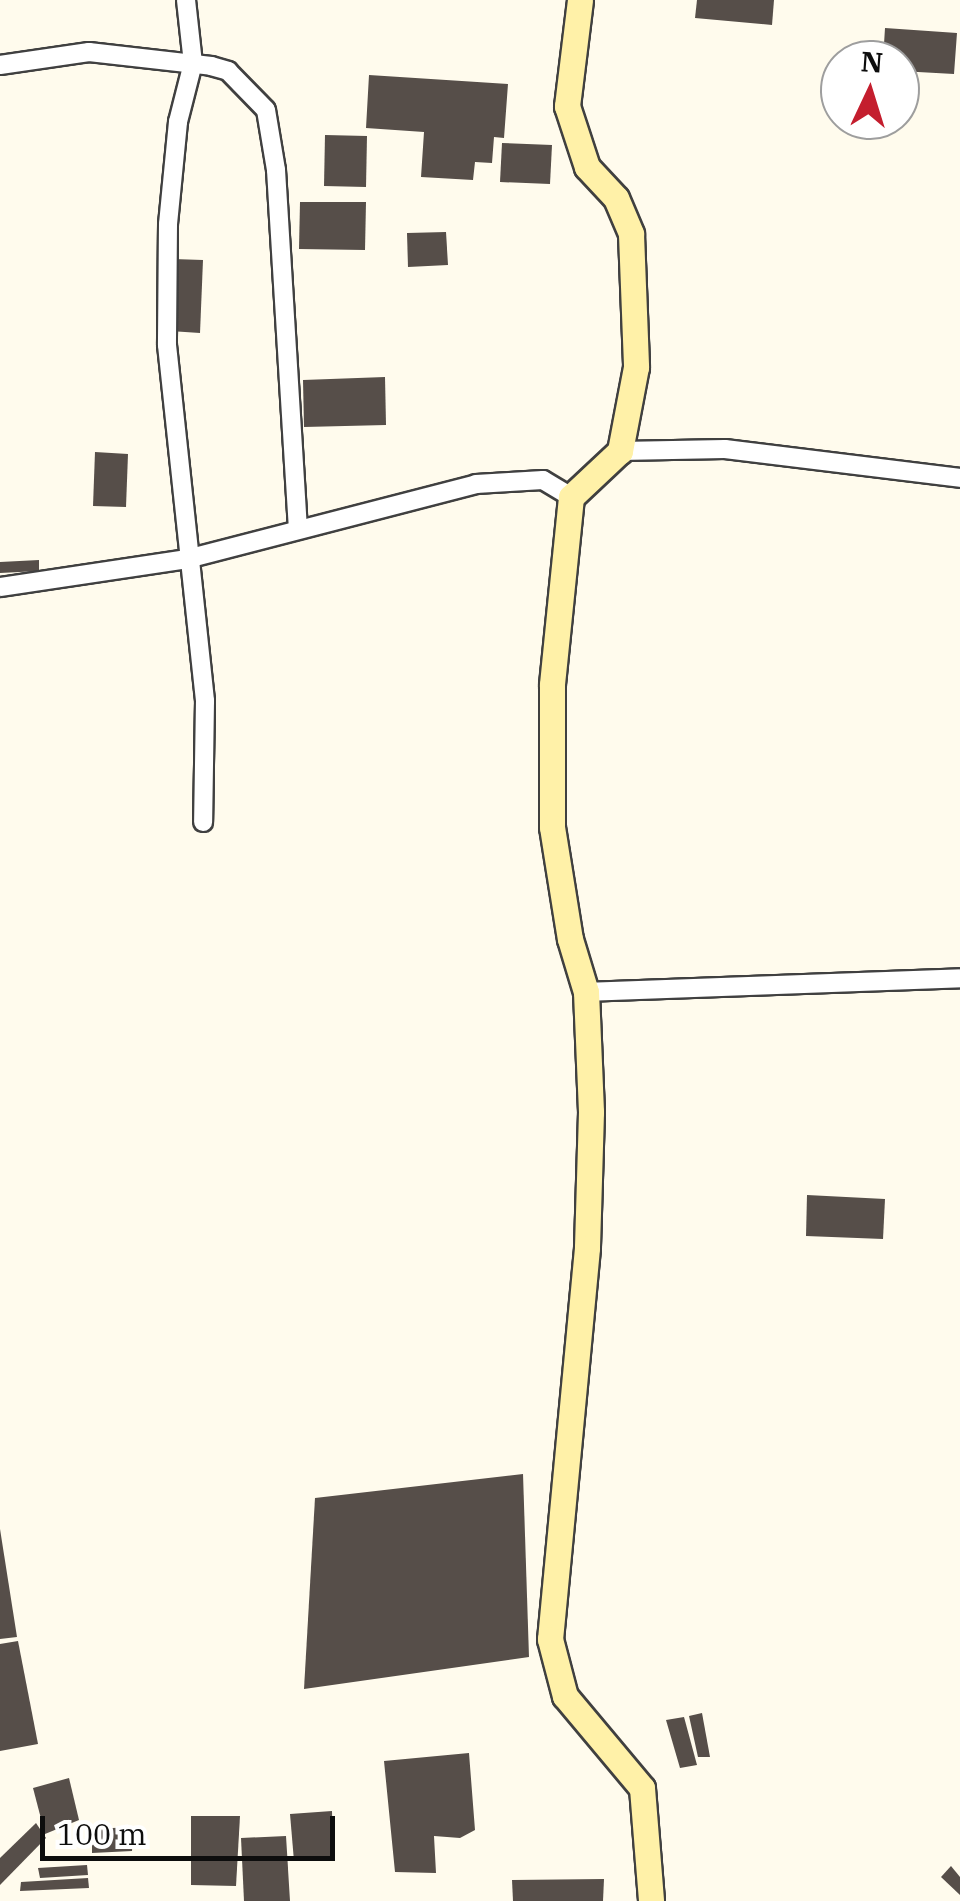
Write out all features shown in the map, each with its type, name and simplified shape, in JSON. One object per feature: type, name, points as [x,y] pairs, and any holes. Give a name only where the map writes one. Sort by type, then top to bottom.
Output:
[{"type":"street","points":[[186,0],[193,64],[178,122],[168,224],[167,345],[205,701],[203,822]]},
{"type":"street","points":[[580,0],[567,106],[572,138],[587,167],[616,198],[631,234],[636,288],[634,395],[620,451],[571,497],[552,686],[552,828],[570,939],[586,992],[587,1248],[550,1640],[565,1696],[642,1788],[651,1901]]},
{"type":"street","points":[[0,65],[89,52],[193,64],[228,71],[266,110],[274,138],[298,527]]},
{"type":"street","points":[[620,451],[725,450],[960,478]]},
{"type":"street","points":[[0,587],[187,559],[298,527],[476,484],[542,480],[571,497]]},
{"type":"street","points":[[586,992],[960,978]]},
{"type":"building","points":[[697,0],[774,0],[772,25],[695,18]]},
{"type":"building","points":[[885,28],[957,33],[954,74],[920,72],[920,40],[884,40]]},
{"type":"building","points":[[369,75],[508,84],[504,138],[494,137],[492,163],[475,162],[473,180],[421,177],[424,132],[366,128]]},
{"type":"building","points":[[325,135],[367,136],[366,187],[324,186]]},
{"type":"building","points":[[502,143],[552,145],[550,184],[500,182]]},
{"type":"building","points":[[300,202],[366,202],[365,250],[299,249]]},
{"type":"building","points":[[446,232],[448,265],[408,267],[407,233]]},
{"type":"building","points":[[173,259],[203,260],[200,333],[170,331]]},
{"type":"building","points":[[385,377],[386,425],[304,427],[303,380]]},
{"type":"building","points":[[95,452],[128,454],[126,507],[93,506]]},
{"type":"building","points":[[39,560],[39,571],[0,573],[0,562]]},
{"type":"building","points":[[807,1195],[885,1199],[883,1239],[806,1236]]},
{"type":"building","points":[[523,1474],[529,1657],[304,1689],[315,1498]]},
{"type":"building","points":[[0,1529],[17,1637],[0,1639]]},
{"type":"building","points":[[18,1641],[38,1744],[0,1751],[0,1644]]},
{"type":"building","points":[[702,1713],[710,1757],[698,1757],[689,1716]]},
{"type":"building","points":[[684,1717],[697,1765],[680,1768],[666,1720]]},
{"type":"building","points":[[469,1753],[475,1830],[460,1838],[434,1836],[436,1873],[395,1872],[384,1761]]},
{"type":"building","points":[[69,1778],[79,1820],[45,1834],[33,1788]]},
{"type":"building","points":[[332,1811],[333,1859],[294,1861],[290,1814]]},
{"type":"building","points":[[191,1816],[240,1816],[236,1886],[191,1885]]},
{"type":"building","points":[[36,1823],[46,1838],[0,1885],[0,1858]]},
{"type":"building","points":[[133,1827],[132,1851],[92,1853],[92,1829]]},
{"type":"building","points":[[286,1836],[290,1901],[244,1901],[241,1838]]},
{"type":"building","points":[[87,1865],[88,1875],[40,1878],[38,1868]]},
{"type":"building","points":[[951,1866],[960,1877],[960,1895],[941,1877]]},
{"type":"building","points":[[88,1878],[89,1888],[20,1891],[21,1882]]},
{"type":"building","points":[[604,1879],[603,1901],[513,1901],[512,1880]]}]
